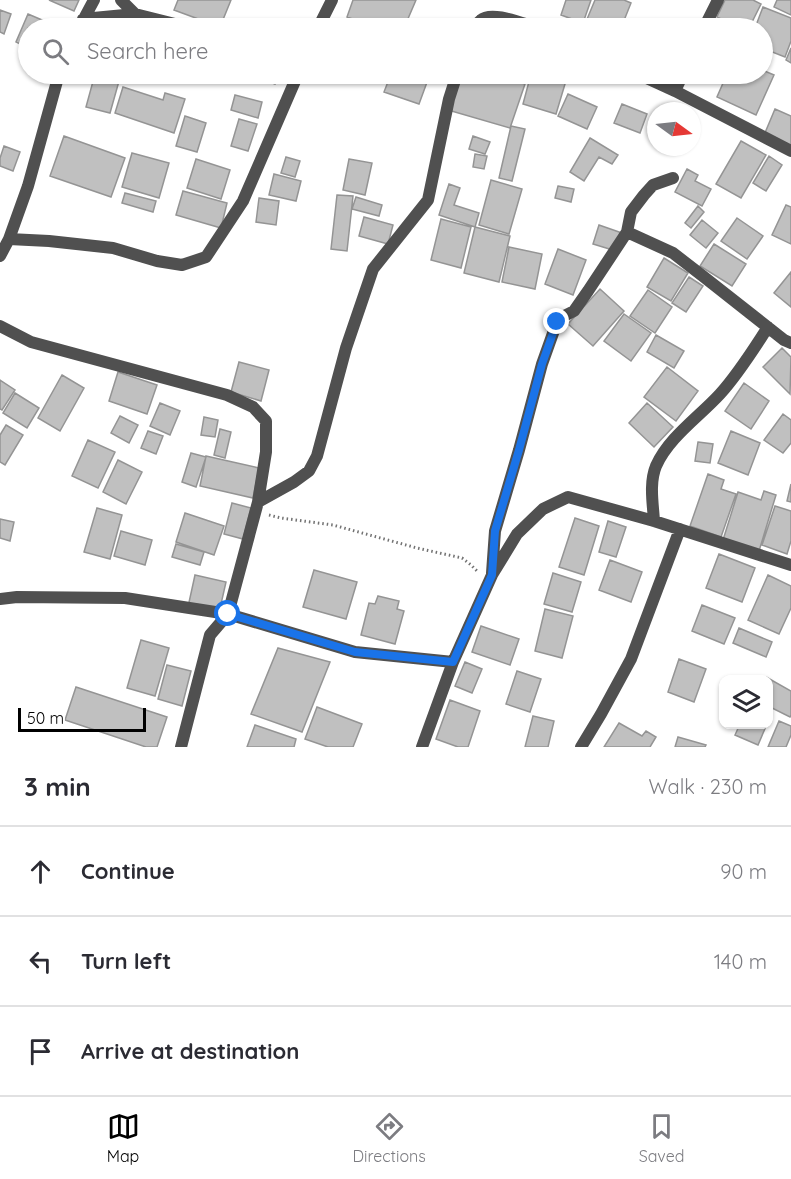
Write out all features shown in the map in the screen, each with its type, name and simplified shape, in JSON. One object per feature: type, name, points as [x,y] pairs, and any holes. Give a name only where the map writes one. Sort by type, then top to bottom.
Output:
[{"type":"street","points":[[84,18],[94,0]]},
{"type":"street","points":[[121,0],[135,14]]},
{"type":"street","points":[[323,18],[332,0]]},
{"type":"street","points":[[709,18],[718,0]]},
{"type":"street","points":[[113,18],[135,14],[151,18]]},
{"type":"street","points":[[0,256],[9,239],[28,186],[56,84]]},
{"type":"street","points":[[9,239],[113,248],[157,261],[182,265],[206,257],[243,201],[294,84]]},
{"type":"street","points":[[257,507],[309,471],[317,456],[346,348],[373,269],[428,200],[454,84]]},
{"type":"street","points":[[659,84],[791,150]]},
{"type":"street","points":[[675,92],[679,84]]},
{"type":"street","points":[[492,575],[495,531],[542,364],[557,322],[574,311],[627,232],[631,212],[644,195],[653,185],[673,178]]},
{"type":"street","points":[[627,232],[673,253],[784,340],[791,343]]},
{"type":"street","points":[[0,326],[31,342],[227,395],[253,407],[266,421],[266,452],[257,507],[228,614],[210,635],[181,747]]},
{"type":"street","points":[[654,521],[652,491],[656,467],[669,445],[737,375],[768,327]]},
{"type":"street","points":[[422,747],[453,662],[492,575],[517,534],[543,509],[568,498],[654,521],[791,565]]},
{"type":"street","points":[[581,747],[631,659],[680,529]]},
{"type":"street","points":[[0,598],[125,598],[228,614],[355,652],[453,662]]},
{"type":"path","points":[[257,507],[281,518],[333,525],[462,558],[477,572],[492,575]]},
{"type":"building","points":[[49,0],[79,0],[74,11]]},
{"type":"building","points":[[178,0],[231,0],[224,18],[196,18],[174,10]]},
{"type":"building","points":[[353,0],[416,0],[408,18],[347,17]]},
{"type":"building","points":[[566,0],[591,0],[585,18],[569,18],[561,15]]},
{"type":"building","points":[[595,0],[624,0],[631,3],[625,18],[588,18]]},
{"type":"building","points":[[725,0],[753,0],[761,4],[754,18],[717,17]]},
{"type":"building","points":[[777,0],[791,0],[791,15],[774,7]]},
{"type":"building","points":[[763,7],[791,18],[791,41],[785,57],[773,52],[773,18],[759,18]]},
{"type":"building","points":[[0,10],[11,14],[4,34],[0,32]]},
{"type":"building","points":[[791,48],[791,63],[786,60]]},
{"type":"building","points":[[92,84],[118,84],[110,113],[86,107]]},
{"type":"building","points":[[387,84],[426,84],[419,104],[384,92]]},
{"type":"building","points":[[457,84],[525,84],[510,128],[448,110]]},
{"type":"building","points":[[528,84],[565,84],[556,114],[523,104]]},
{"type":"building","points":[[723,84],[770,84],[756,115],[717,97]]},
{"type":"building","points":[[123,87],[163,100],[165,93],[185,99],[174,133],[115,113]]},
{"type":"building","points":[[568,94],[597,107],[587,129],[558,116]]},
{"type":"building","points":[[235,95],[262,102],[258,118],[231,110]]},
{"type":"building","points":[[622,104],[647,114],[640,133],[614,123]]},
{"type":"building","points":[[775,109],[791,116],[791,152],[762,140]]},
{"type":"building","points":[[185,116],[206,123],[197,152],[176,146]]},
{"type":"building","points":[[239,119],[257,124],[248,151],[231,146]]},
{"type":"building","points":[[511,126],[525,129],[512,181],[499,178]]},
{"type":"building","points":[[64,136],[125,158],[111,197],[50,176]]},
{"type":"building","points":[[473,136],[490,142],[485,154],[469,149]]},
{"type":"building","points":[[590,138],[618,155],[612,164],[599,157],[584,181],[570,172]]},
{"type":"building","points":[[741,141],[766,155],[741,198],[716,184]]},
{"type":"building","points":[[4,146],[20,152],[13,171],[0,166]]},
{"type":"building","points":[[132,153],[169,163],[159,198],[122,187]]},
{"type":"building","points":[[475,154],[487,156],[484,169],[473,167]]},
{"type":"building","points":[[769,156],[782,165],[766,191],[753,183]]},
{"type":"building","points":[[286,157],[300,161],[295,177],[281,173]]},
{"type":"building","points":[[196,159],[230,170],[221,199],[187,188]]},
{"type":"building","points":[[349,159],[372,163],[365,195],[343,190]]},
{"type":"building","points":[[687,169],[698,175],[695,181],[711,189],[702,206],[675,192]]},
{"type":"building","points":[[274,174],[301,181],[296,201],[269,195]]},
{"type":"building","points":[[491,180],[522,189],[509,234],[479,225]]},
{"type":"building","points":[[449,184],[460,188],[454,205],[479,213],[475,227],[439,215]]},
{"type":"building","points":[[558,186],[574,189],[571,202],[555,198]]},
{"type":"building","points":[[183,191],[227,203],[221,228],[176,215]]},
{"type":"building","points":[[125,193],[156,201],[153,212],[122,203]]},
{"type":"building","points":[[337,195],[353,196],[347,251],[331,249]]},
{"type":"building","points":[[356,197],[382,205],[379,216],[352,209]]},
{"type":"building","points":[[259,198],[279,201],[276,225],[256,222]]},
{"type":"building","points":[[786,205],[791,207],[791,244],[772,235]]},
{"type":"building","points":[[698,206],[704,212],[691,228],[685,223]]},
{"type":"building","points":[[364,217],[393,225],[388,244],[359,236]]},
{"type":"building","points":[[737,218],[763,236],[747,259],[721,241]]},
{"type":"building","points":[[441,219],[471,227],[461,268],[431,260]]},
{"type":"building","points":[[702,220],[718,233],[706,248],[690,235]]},
{"type":"building","points":[[599,225],[622,233],[616,251],[593,244]]},
{"type":"building","points":[[475,227],[510,236],[499,282],[464,273]]},
{"type":"building","points":[[714,244],[746,264],[732,286],[700,266]]},
{"type":"building","points":[[509,247],[542,254],[535,289],[502,282]]},
{"type":"building","points":[[558,249],[586,260],[573,295],[545,284]]},
{"type":"building","points":[[664,258],[688,273],[671,301],[647,287]]},
{"type":"building","points":[[791,272],[791,307],[774,293]]},
{"type":"building","points":[[689,277],[703,286],[686,312],[672,303]]},
{"type":"building","points":[[600,289],[624,311],[593,346],[568,324]]},
{"type":"building","points":[[648,290],[672,307],[655,333],[630,316]]},
{"type":"building","points":[[624,314],[651,333],[631,361],[604,341]]},
{"type":"building","points":[[656,335],[684,351],[674,368],[647,352]]},
{"type":"building","points":[[782,348],[791,357],[790,394],[763,367]]},
{"type":"building","points":[[239,362],[269,370],[261,401],[231,392]]},
{"type":"building","points":[[667,367],[698,391],[676,421],[644,397]]},
{"type":"building","points":[[118,372],[157,385],[147,414],[109,401]]},
{"type":"building","points":[[62,375],[84,388],[60,431],[38,418]]},
{"type":"building","points":[[0,380],[15,390],[2,410],[0,409]]},
{"type":"building","points":[[744,383],[769,401],[751,429],[725,411]]},
{"type":"building","points":[[15,393],[39,408],[27,428],[3,413]]},
{"type":"building","points":[[160,403],[180,411],[170,435],[150,426]]},
{"type":"building","points":[[647,403],[673,427],[654,447],[629,423]]},
{"type":"building","points":[[783,414],[791,420],[791,443],[783,453],[764,440]]},
{"type":"building","points":[[120,416],[138,425],[129,443],[111,433]]},
{"type":"building","points":[[204,417],[218,420],[215,437],[201,435]]},
{"type":"building","points":[[6,425],[23,435],[5,465],[0,462],[0,435]]},
{"type":"building","points":[[220,429],[231,432],[225,458],[214,455]]},
{"type":"building","points":[[148,431],[163,436],[156,454],[141,448]]},
{"type":"building","points":[[731,431],[760,443],[748,475],[718,463]]},
{"type":"building","points":[[88,440],[115,452],[98,488],[72,476]]},
{"type":"building","points":[[698,442],[713,444],[710,463],[695,461]]},
{"type":"building","points":[[191,453],[206,457],[196,487],[182,482]]},
{"type":"building","points":[[206,456],[259,468],[253,498],[200,486]]},
{"type":"building","points":[[118,460],[142,472],[126,504],[103,492]]},
{"type":"building","points":[[708,474],[724,480],[721,489],[736,494],[721,537],[690,526]]},
{"type":"building","points":[[791,484],[791,502],[787,501]]},
{"type":"building","points":[[764,491],[776,495],[759,551],[723,540],[738,492],[761,500]]},
{"type":"building","points":[[232,503],[251,508],[243,539],[224,534]]},
{"type":"building","points":[[775,506],[791,511],[791,541],[787,554],[762,545]]},
{"type":"building","points":[[97,508],[122,515],[110,559],[84,552]]},
{"type":"building","points":[[185,513],[224,526],[214,555],[176,542]]},
{"type":"building","points":[[575,518],[599,526],[584,575],[559,567]]},
{"type":"building","points":[[0,519],[14,522],[10,541],[0,538]]},
{"type":"building","points":[[608,521],[626,527],[616,557],[599,552]]},
{"type":"building","points":[[121,531],[152,540],[145,565],[114,556]]},
{"type":"building","points":[[176,544],[204,552],[200,565],[172,557]]},
{"type":"building","points":[[719,554],[755,568],[742,602],[706,588]]},
{"type":"building","points":[[610,560],[642,572],[631,602],[599,590]]},
{"type":"building","points":[[314,570],[357,582],[346,619],[303,607]]},
{"type":"building","points":[[553,573],[581,582],[572,612],[544,604]]},
{"type":"building","points":[[195,575],[226,582],[219,613],[188,607]]},
{"type":"building","points":[[768,575],[791,586],[791,608],[779,634],[748,620]]},
{"type":"building","points":[[378,596],[399,601],[397,609],[404,611],[395,644],[361,635],[369,603],[375,604]]},
{"type":"building","points":[[702,605],[735,618],[724,644],[692,631]]},
{"type":"building","points":[[545,609],[573,616],[562,658],[535,651]]},
{"type":"building","points":[[481,626],[519,639],[510,665],[472,652]]},
{"type":"building","points":[[739,628],[772,642],[766,657],[733,643]]},
{"type":"building","points":[[141,640],[169,648],[155,696],[127,688]]},
{"type":"building","points":[[278,648],[330,662],[302,732],[251,714]]},
{"type":"building","points":[[679,659],[706,669],[694,702],[668,692]]},
{"type":"building","points":[[465,662],[482,669],[472,693],[455,686]]},
{"type":"building","points":[[167,665],[191,671],[182,706],[158,699]]},
{"type":"building","points":[[517,671],[541,679],[530,712],[506,704]]},
{"type":"building","points":[[773,681],[791,691],[790,717],[773,708]]},
{"type":"building","points":[[76,687],[167,717],[157,747],[146,747],[65,720]]},
{"type":"building","points":[[450,700],[480,711],[468,747],[458,747],[436,739]]},
{"type":"building","points":[[317,707],[362,724],[353,747],[328,747],[305,739]]},
{"type":"building","points":[[533,716],[554,721],[548,747],[525,747]]},
{"type":"building","points":[[779,721],[791,726],[791,735],[786,747],[768,747]]},
{"type":"building","points":[[619,723],[642,736],[646,731],[656,737],[650,747],[604,747]]},
{"type":"building","points":[[255,725],[296,739],[294,747],[247,747]]},
{"type":"building","points":[[738,729],[765,729],[758,745],[735,735]]},
{"type":"building","points":[[678,737],[706,745],[705,747],[675,747]]},
{"type":"route","points":[[228,614],[355,652],[453,662],[492,575],[495,531],[542,364],[557,322]]}]
